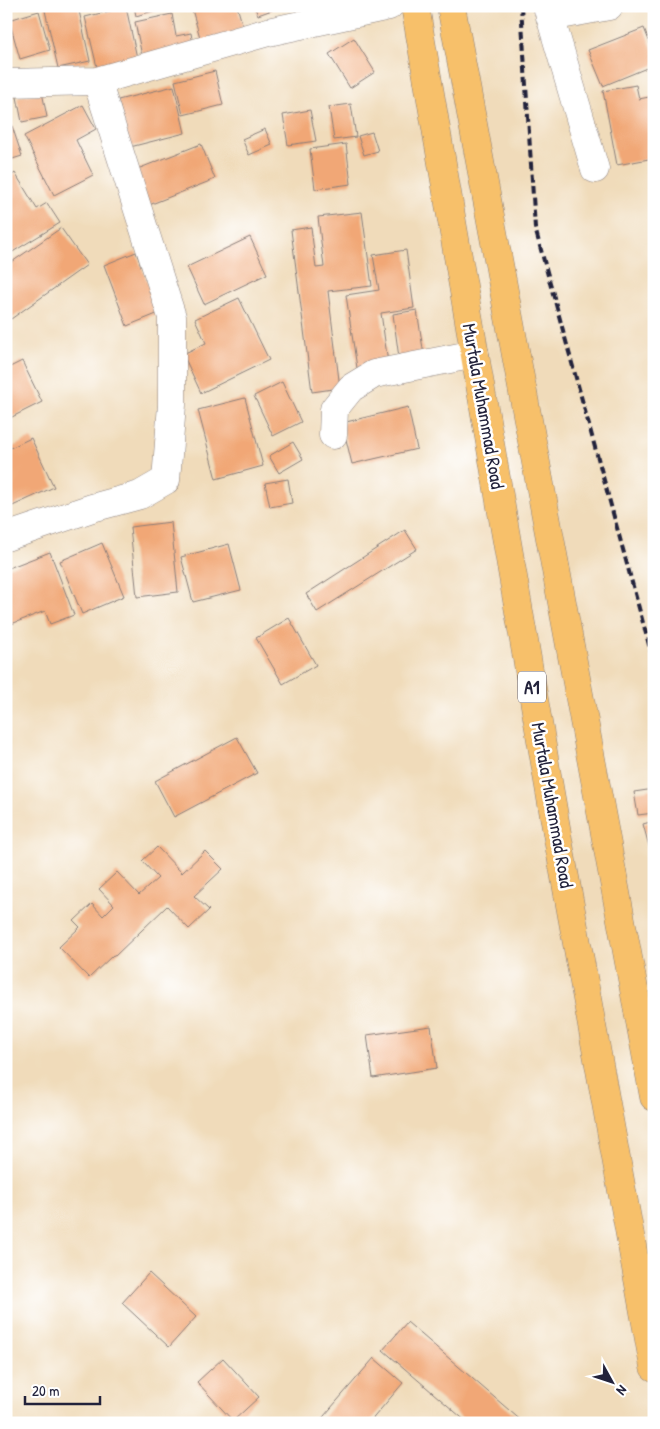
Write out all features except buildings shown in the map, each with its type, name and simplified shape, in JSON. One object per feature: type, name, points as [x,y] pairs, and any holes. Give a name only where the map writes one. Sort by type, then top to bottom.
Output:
[{"type":"highway","name":"Murtala Muhammad Road","points":[[415,6],[568,896],[654,1367]]},
{"type":"highway","points":[[451,6],[654,1097]]},
{"type":"street","points":[[6,83],[97,81],[268,32],[389,6]]},
{"type":"street","points":[[595,169],[548,12],[608,6]]},
{"type":"street","points":[[6,537],[92,508],[140,495],[166,480],[172,406],[172,317],[97,81]]},
{"type":"street","points":[[334,435],[334,409],[351,388],[374,374],[475,354]]},
{"type":"railway","points":[[521,6],[535,228],[654,663]]}]
